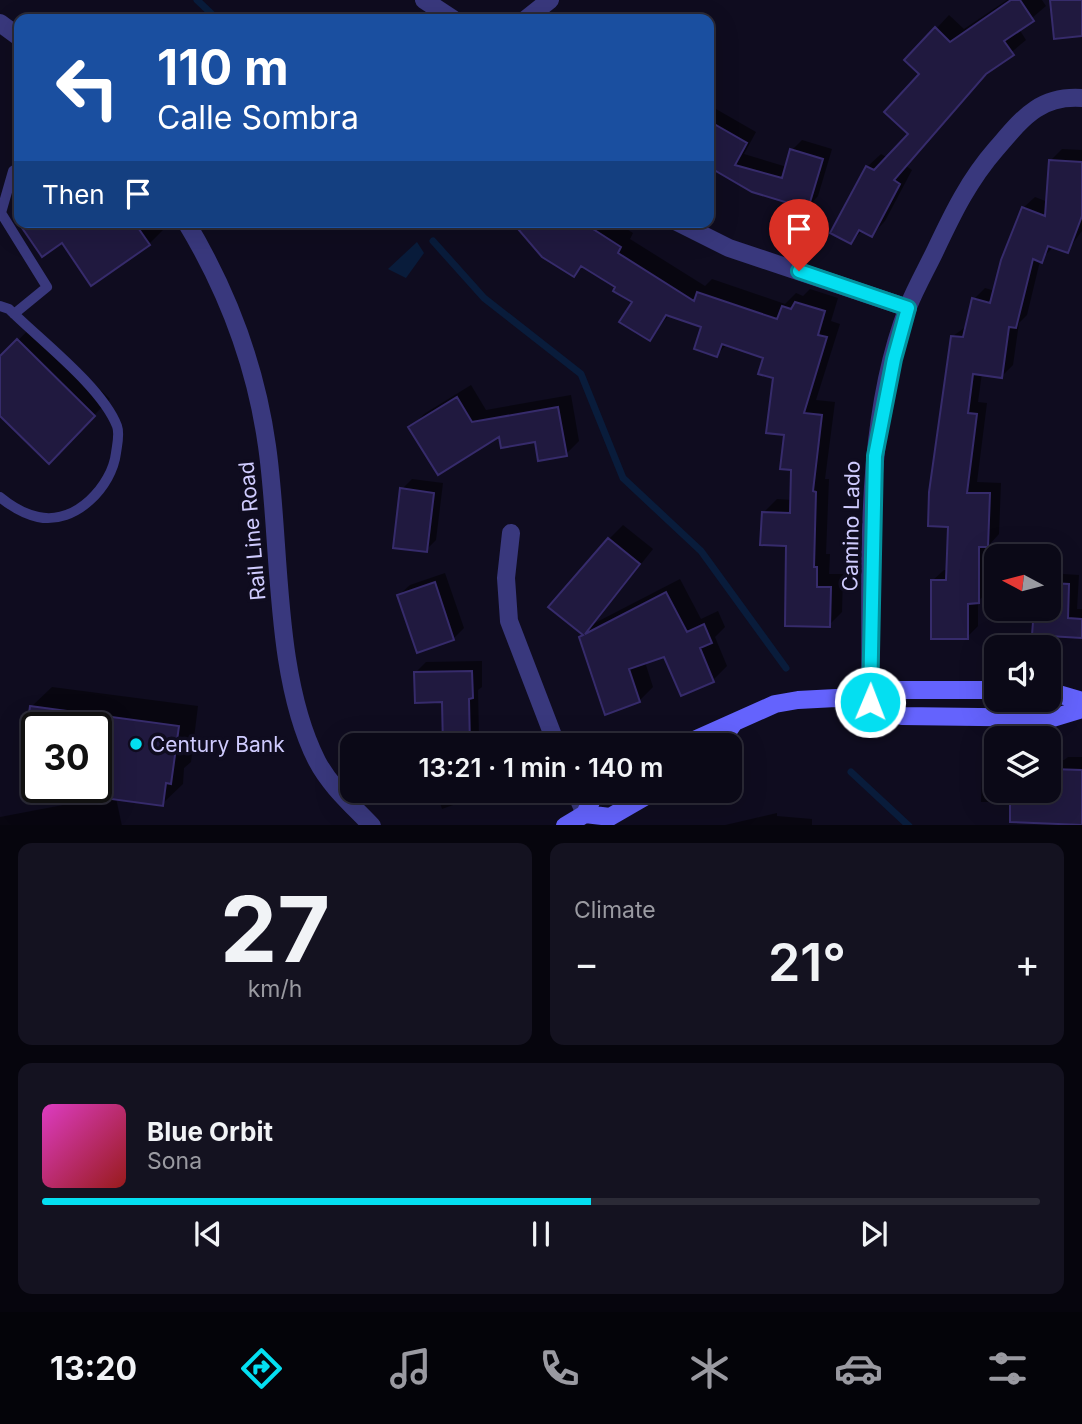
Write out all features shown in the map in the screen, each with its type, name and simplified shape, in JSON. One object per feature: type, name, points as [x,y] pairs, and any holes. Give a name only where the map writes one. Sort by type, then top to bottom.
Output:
[{"type":"street","points":[[424,0],[445,14]]},
{"type":"street","points":[[532,14],[550,0]]},
{"type":"street","name":"Camino Lado","points":[[870,702],[875,456],[894,359],[908,308],[956,205],[977,171],[1024,118],[1052,99],[1082,98]]},
{"type":"street","name":"Rail Line Road","points":[[189,228],[221,286],[246,355],[258,403],[273,486],[285,634],[306,733],[317,761],[332,784],[372,825]]},
{"type":"street","points":[[689,228],[729,248],[908,308]]},
{"type":"street","points":[[512,533],[506,578],[509,621],[552,733]]},
{"type":"street","points":[[870,702],[900,690],[984,690]]},
{"type":"street","points":[[1061,695],[1082,701]]},
{"type":"street","points":[[712,733],[775,704],[799,700],[836,698],[870,702],[902,716],[1053,718],[1082,709]]},
{"type":"street","points":[[727,733],[733,724]]},
{"type":"street","points":[[580,803],[584,814]]},
{"type":"street","points":[[565,825],[584,814],[590,803]]},
{"type":"street","points":[[584,814],[610,817],[634,803]]},
{"type":"lane","points":[[14,170],[1,213],[47,286],[14,314]]},
{"type":"lane","points":[[0,306],[14,314],[105,402],[119,430],[114,470],[90,501],[71,513],[40,518],[14,508],[0,497]]},
{"type":"water","points":[[417,242],[424,253],[406,278],[388,269]]},
{"type":"building","points":[[1011,0],[1020,0],[1034,21],[1004,41],[1014,55],[986,74],[894,180],[900,184],[872,237],[859,230],[851,244],[830,233],[866,166],[874,170],[908,134],[884,112],[919,74],[904,60],[935,27],[950,42]]},
{"type":"building","points":[[1050,0],[1082,0],[1082,36],[1054,39]]},
{"type":"building","points":[[714,124],[747,143],[735,165],[782,178],[790,149],[823,159],[808,209],[752,192],[714,170]]},
{"type":"building","points":[[1049,160],[1082,162],[1082,216],[1068,253],[1048,246],[1042,263],[1033,259],[1016,328],[1009,327],[1002,378],[973,374],[968,413],[977,414],[967,493],[990,493],[988,544],[979,547],[979,603],[968,604],[968,639],[931,639],[931,580],[946,580],[948,527],[928,526],[929,492],[951,336],[963,337],[972,298],[990,303],[1001,260],[1022,207],[1045,216]]},
{"type":"building","points":[[22,228],[138,228],[150,245],[91,286],[62,243],[42,257]]},
{"type":"building","points":[[517,228],[591,228],[621,247],[618,253],[694,301],[697,292],[777,319],[782,306],[791,309],[795,302],[825,311],[818,335],[827,337],[804,413],[822,415],[813,491],[816,492],[814,567],[817,567],[817,587],[831,587],[830,627],[785,626],[786,546],[760,545],[762,512],[790,513],[791,470],[780,469],[784,435],[766,433],[773,378],[758,374],[763,358],[722,344],[717,357],[694,349],[701,327],[666,315],[650,341],[619,322],[632,302],[613,291],[615,287],[581,266],[574,277],[542,257]]},
{"type":"building","points":[[17,339],[95,416],[49,464],[0,416],[0,356]]},
{"type":"building","points":[[457,397],[472,422],[558,407],[567,456],[538,461],[535,442],[501,448],[499,437],[438,475],[408,427]]},
{"type":"building","points":[[400,488],[434,493],[427,552],[393,548]]},
{"type":"building","points":[[608,538],[640,564],[585,634],[666,592],[687,632],[704,624],[712,643],[700,648],[714,682],[681,696],[664,657],[629,669],[640,702],[605,715],[579,637],[583,635],[548,607]]},
{"type":"building","points":[[435,582],[454,640],[417,653],[397,595]]},
{"type":"building","points":[[1061,584],[1069,584],[1068,618],[1082,619],[1082,638],[1032,635],[1033,621],[1061,621]]},
{"type":"building","points":[[472,671],[470,733],[443,733],[442,702],[415,703],[414,672]]},
{"type":"building","points":[[30,706],[75,712],[29,712]]},
{"type":"building","points":[[112,717],[179,726],[171,784],[166,783],[163,806],[112,799]]},
{"type":"building","points":[[1061,769],[1082,770],[1082,825],[1010,822],[1010,803],[1061,803]]},
{"type":"waterway","points":[[197,0],[212,14]]},
{"type":"waterway","points":[[433,241],[484,298],[581,374],[623,478],[701,551],[786,668]]},
{"type":"waterway","points":[[851,772],[908,825]]},
{"type":"place","name":"Century Bank","points":[[136,744]]},
{"type":"route","points":[[799,271],[908,308],[894,359],[875,456],[870,702]]}]
